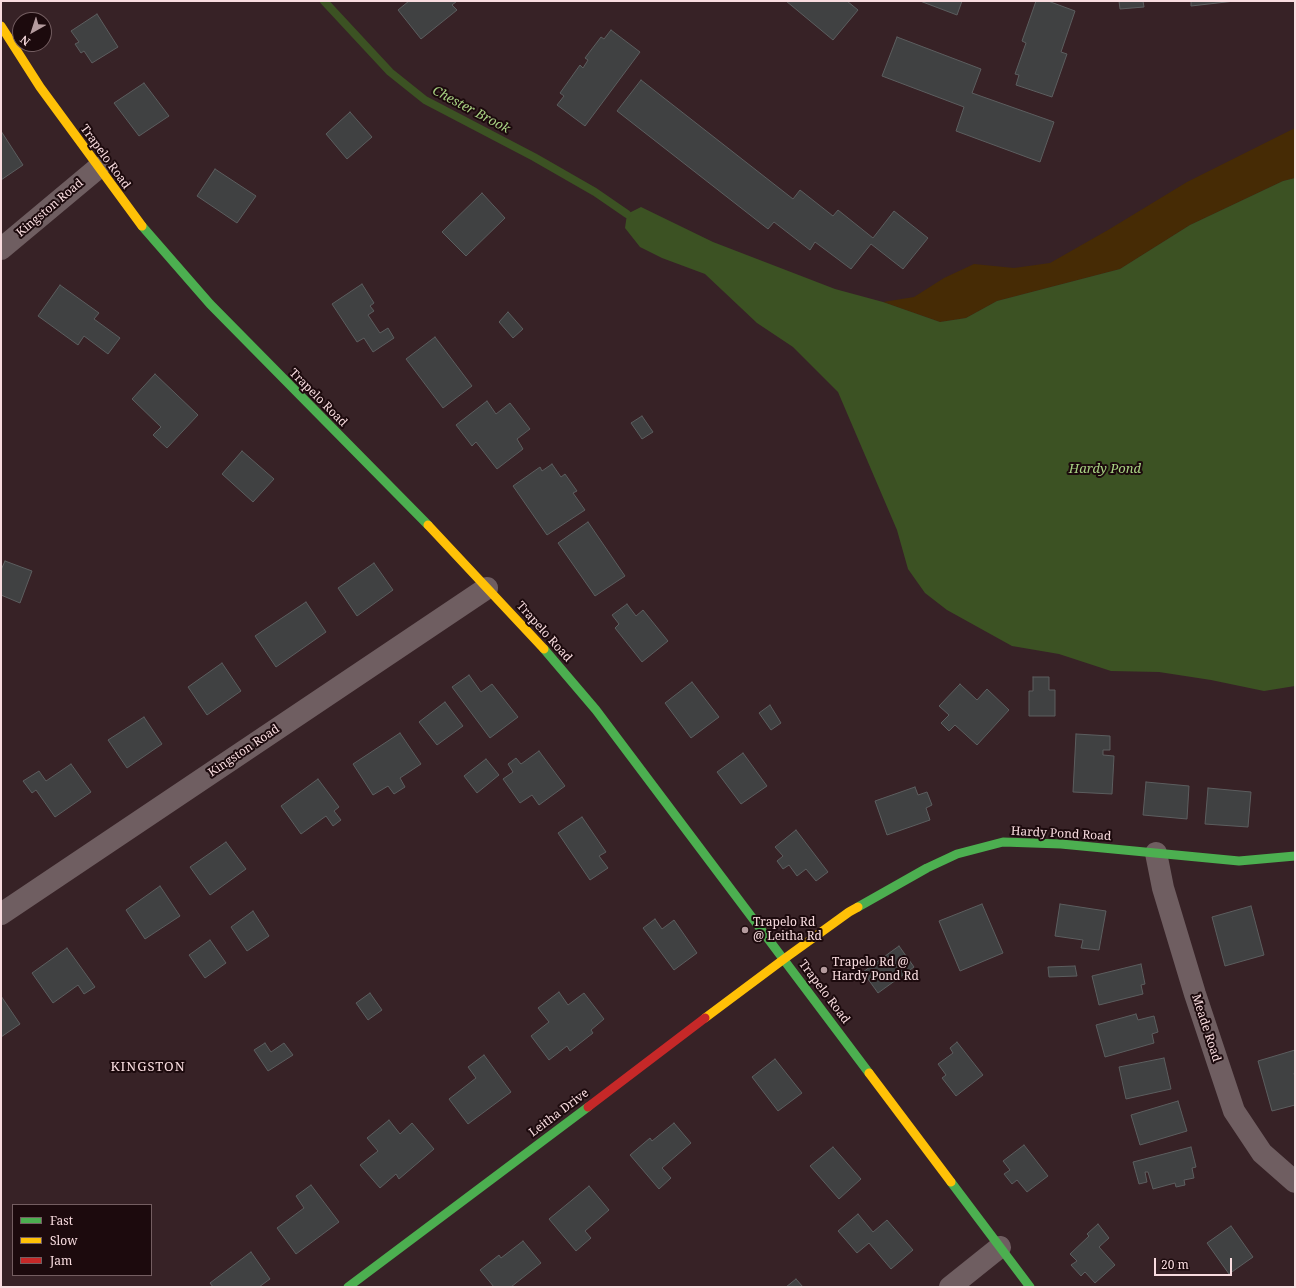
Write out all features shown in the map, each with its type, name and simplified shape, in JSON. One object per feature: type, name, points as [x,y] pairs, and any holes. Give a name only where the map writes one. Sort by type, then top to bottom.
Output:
[{"type":"main road","name":"Trapelo Road","points":[[1,26],[40,87],[134,218],[210,304],[417,513],[538,642],[596,710],[1030,1287]]},
{"type":"main road","name":"Hardy Pond Road","points":[[784,959],[849,912],[927,868],[957,854],[1003,842],[1061,844],[1239,861],[1295,856]]},
{"type":"main road","name":"Leitha Drive","points":[[348,1287],[784,959]]},
{"type":"street","name":"Kingston Road","points":[[1,249],[98,168]]},
{"type":"street","name":"Kingston Road","points":[[1,914],[487,588]]},
{"type":"street","name":"Meade Road","points":[[1156,853],[1163,888],[1172,918],[1195,994],[1234,1111],[1262,1152],[1295,1182]]},
{"type":"street","points":[[950,1287],[1000,1247]]},
{"type":"shaded area","points":[[1295,128],[1295,178],[1283,181],[1190,225],[1120,269],[997,301],[966,318],[940,322],[883,302],[914,297],[944,278],[974,264],[1014,268],[1050,263],[1187,182]]},
{"type":"water","name":"Hardy Pond","points":[[1295,178],[1295,686],[1264,691],[1211,680],[1159,672],[1111,671],[1059,654],[1012,646],[947,610],[925,593],[908,569],[897,530],[838,392],[793,347],[757,323],[705,274],[662,258],[640,247],[625,228],[627,214],[641,207],[713,242],[835,289],[883,302],[940,322],[966,318],[997,301],[1120,269],[1190,225],[1283,181]]},
{"type":"building","points":[[409,1],[457,1],[452,5],[457,10],[421,39],[398,10]]},
{"type":"building","points":[[786,1],[847,1],[858,10],[833,40]]},
{"type":"building","points":[[920,1],[962,1],[957,15]]},
{"type":"building","points":[[1036,1],[1048,1],[1075,11],[1061,52],[1067,54],[1052,97],[1016,85],[1019,75],[1015,74],[1026,43],[1022,41]]},
{"type":"building","points":[[1119,1],[1143,1],[1144,7],[1120,9]]},
{"type":"building","points":[[1191,1],[1235,1],[1191,6]]},
{"type":"building","points":[[97,14],[118,47],[92,63],[84,51],[81,53],[75,44],[79,42],[71,31]]},
{"type":"building","points":[[611,30],[640,52],[585,126],[557,105],[564,96],[560,93],[580,65],[583,68],[588,60],[585,58],[601,37],[604,39]]},
{"type":"building","points":[[897,37],[981,69],[972,93],[1054,122],[1040,162],[956,131],[964,107],[882,76]]},
{"type":"building","points":[[641,80],[793,199],[800,190],[833,216],[838,210],[873,238],[894,211],[928,238],[903,269],[871,244],[851,269],[815,242],[810,250],[774,222],[768,229],[617,111]]},
{"type":"building","points":[[144,83],[169,116],[139,136],[114,103]]},
{"type":"building","points":[[350,112],[372,137],[347,159],[326,134]]},
{"type":"building","points":[[1,131],[23,165],[1,180]]},
{"type":"building","points":[[215,169],[256,196],[237,223],[197,196]]},
{"type":"building","points":[[482,193],[505,218],[466,256],[442,232]]},
{"type":"building","points":[[362,284],[374,303],[370,306],[374,311],[368,315],[380,333],[388,328],[394,338],[373,352],[364,338],[357,342],[332,304]]},
{"type":"building","points":[[60,285],[99,313],[94,319],[120,338],[108,354],[84,336],[78,345],[38,316]]},
{"type":"building","points":[[508,312],[523,329],[513,338],[499,322]]},
{"type":"building","points":[[435,337],[472,386],[443,408],[406,359]]},
{"type":"building","points":[[155,374],[198,415],[167,448],[153,435],[161,427],[132,399]]},
{"type":"building","points":[[487,401],[496,414],[510,403],[530,429],[517,439],[523,449],[497,469],[476,442],[472,446],[456,425]]},
{"type":"building","points":[[642,416],[653,432],[642,439],[631,423]]},
{"type":"building","points":[[242,451],[274,479],[253,502],[222,474]]},
{"type":"building","points":[[552,464],[561,477],[565,474],[577,491],[573,493],[585,510],[547,535],[513,486],[540,467],[542,471]]},
{"type":"building","points":[[588,522],[625,576],[595,596],[558,543]]},
{"type":"building","points":[[5,561],[32,571],[20,603],[1,595],[1,570]]},
{"type":"building","points":[[374,563],[393,590],[357,616],[338,588]]},
{"type":"building","points":[[306,602],[326,632],[276,667],[255,636]]},
{"type":"building","points":[[627,604],[636,616],[643,610],[668,641],[642,662],[615,628],[619,624],[612,615]]},
{"type":"building","points":[[222,663],[241,691],[207,715],[188,687]]},
{"type":"building","points":[[469,675],[481,692],[492,684],[518,717],[490,738],[452,687]]},
{"type":"building","points":[[1033,677],[1049,677],[1049,690],[1055,690],[1055,716],[1029,716],[1029,691],[1033,691]]},
{"type":"building","points":[[692,682],[719,717],[691,738],[665,703]]},
{"type":"building","points":[[960,684],[977,700],[987,689],[1009,710],[977,745],[955,725],[949,731],[941,723],[949,715],[939,706]]},
{"type":"building","points":[[445,702],[463,726],[437,745],[419,722]]},
{"type":"building","points":[[770,705],[781,723],[771,730],[759,713]]},
{"type":"building","points":[[144,717],[162,744],[127,768],[108,740]]},
{"type":"building","points":[[400,733],[421,764],[400,778],[405,787],[394,794],[388,786],[373,795],[353,764]]},
{"type":"building","points":[[1076,734],[1110,736],[1110,750],[1103,750],[1103,755],[1114,756],[1112,794],[1073,792]]},
{"type":"building","points":[[539,751],[565,786],[539,805],[532,795],[520,803],[503,779],[513,772],[508,764],[516,758],[521,764]]},
{"type":"building","points":[[743,753],[767,786],[741,804],[717,772]]},
{"type":"building","points":[[486,759],[499,775],[477,793],[464,776]]},
{"type":"building","points":[[71,764],[91,792],[55,817],[36,790],[32,793],[23,781],[39,771],[46,781]]},
{"type":"building","points":[[318,779],[339,807],[334,811],[341,820],[333,826],[326,816],[301,834],[281,806]]},
{"type":"building","points":[[1146,782],[1189,786],[1187,819],[1143,815]]},
{"type":"building","points":[[915,787],[918,795],[927,792],[932,805],[926,808],[930,820],[887,835],[875,801]]},
{"type":"building","points":[[1208,788],[1251,792],[1248,827],[1205,824]]},
{"type":"building","points":[[582,817],[606,852],[599,856],[608,868],[590,880],[558,833]]},
{"type":"building","points":[[796,830],[828,872],[816,881],[806,869],[797,876],[789,865],[783,869],[777,861],[783,856],[775,847]]},
{"type":"building","points":[[226,842],[246,869],[210,895],[190,867]]},
{"type":"building","points":[[160,886],[180,916],[145,939],[126,910]]},
{"type":"building","points":[[982,904],[1003,953],[960,971],[939,921]]},
{"type":"building","points":[[1060,904],[1106,911],[1099,950],[1081,948],[1083,940],[1055,936]]},
{"type":"building","points":[[1251,906],[1264,955],[1225,966],[1212,917]]},
{"type":"building","points":[[253,911],[269,936],[247,951],[231,927]]},
{"type":"building","points":[[655,919],[662,929],[674,920],[697,953],[674,970],[643,928]]},
{"type":"building","points":[[210,940],[226,963],[205,978],[189,955]]},
{"type":"building","points":[[899,946],[914,967],[878,993],[863,972]]},
{"type":"building","points":[[67,948],[95,987],[84,994],[78,985],[53,1003],[32,973]]},
{"type":"building","points":[[1141,964],[1145,984],[1141,985],[1143,994],[1099,1005],[1092,976]]},
{"type":"building","points":[[1075,966],[1077,976],[1049,977],[1048,967]]},
{"type":"building","points":[[559,992],[568,1005],[584,993],[604,1019],[591,1030],[593,1033],[570,1051],[567,1046],[549,1060],[531,1036],[549,1022],[538,1008]]},
{"type":"building","points":[[370,993],[382,1010],[368,1020],[356,1003]]},
{"type":"building","points":[[1,996],[20,1024],[1,1037]]},
{"type":"building","points":[[1136,1014],[1138,1020],[1154,1016],[1158,1032],[1152,1034],[1154,1043],[1105,1057],[1096,1025]]},
{"type":"building","points":[[957,1042],[983,1075],[956,1096],[942,1078],[946,1075],[938,1064],[953,1053],[950,1048]]},
{"type":"building","points":[[265,1043],[271,1052],[284,1043],[293,1055],[268,1071],[254,1050]]},
{"type":"building","points":[[1295,1050],[1295,1105],[1272,1111],[1258,1061]]},
{"type":"building","points":[[484,1055],[511,1092],[468,1124],[449,1099],[476,1078],[468,1067]]},
{"type":"building","points":[[1164,1058],[1171,1089],[1126,1099],[1119,1067]]},
{"type":"building","points":[[775,1059],[802,1093],[778,1111],[752,1077]]},
{"type":"building","points":[[1178,1101],[1187,1131],[1140,1145],[1131,1115]]},
{"type":"building","points":[[389,1120],[400,1134],[412,1123],[434,1149],[399,1179],[396,1174],[380,1188],[360,1165],[378,1151],[367,1138]]},
{"type":"building","points":[[674,1123],[691,1143],[662,1168],[671,1178],[659,1189],[630,1155],[650,1138],[652,1141]]},
{"type":"building","points":[[1024,1145],[1048,1176],[1027,1192],[1017,1180],[1012,1184],[1004,1174],[1010,1170],[1003,1161]]},
{"type":"building","points":[[833,1147],[861,1179],[839,1199],[810,1166]]},
{"type":"building","points":[[1191,1147],[1196,1167],[1192,1168],[1194,1178],[1184,1180],[1185,1185],[1176,1187],[1175,1183],[1153,1189],[1148,1172],[1145,1172],[1147,1182],[1139,1184],[1133,1162]]},
{"type":"building","points":[[311,1185],[339,1222],[296,1254],[277,1228],[304,1208],[296,1196]]},
{"type":"building","points":[[589,1186],[609,1210],[585,1231],[591,1238],[576,1251],[549,1219]]},
{"type":"building","points":[[858,1214],[873,1232],[887,1220],[913,1250],[891,1269],[869,1243],[857,1253],[838,1231]]},
{"type":"building","points":[[1098,1224],[1109,1238],[1099,1247],[1115,1265],[1095,1283],[1085,1272],[1081,1276],[1071,1265],[1077,1261],[1070,1254],[1089,1236],[1087,1234]]},
{"type":"building","points":[[1231,1226],[1253,1257],[1229,1274],[1207,1243]]},
{"type":"building","points":[[523,1241],[541,1263],[511,1287],[494,1287],[480,1270],[499,1255],[501,1258]]},
{"type":"building","points":[[251,1252],[270,1279],[259,1287],[213,1287],[210,1283]]},
{"type":"building","points":[[796,1279],[803,1287],[786,1287]]},
{"type":"waterway","name":"Chester Brook","points":[[324,1],[390,72],[425,100],[534,157],[595,192],[627,214]]},
{"type":"traffic: fast","points":[[142,226],[210,304],[428,525]]},
{"type":"traffic: fast","points":[[544,649],[596,710],[869,1073]]},
{"type":"traffic: fast","points":[[858,907],[927,868],[957,854],[1003,842],[1061,844],[1239,861],[1295,856]]},
{"type":"traffic: fast","points":[[348,1287],[588,1107]]},
{"type":"traffic: fast","points":[[951,1182],[1030,1287]]},
{"type":"traffic: slow","points":[[1,26],[40,87],[142,226]]},
{"type":"traffic: slow","points":[[428,525],[544,649]]},
{"type":"traffic: slow","points":[[705,1018],[784,959],[858,907]]},
{"type":"traffic: slow","points":[[869,1073],[951,1182]]},
{"type":"traffic: jam","points":[[588,1107],[705,1018]]},
{"type":"place","name":"Trapelo Rd @ Leitha Rd","points":[[745,930]]},
{"type":"place","name":"Trapelo Rd @ Hardy Pond Rd","points":[[824,970]]},
{"type":"district","name":"KINGSTON","points":[[148,1067]]}]
